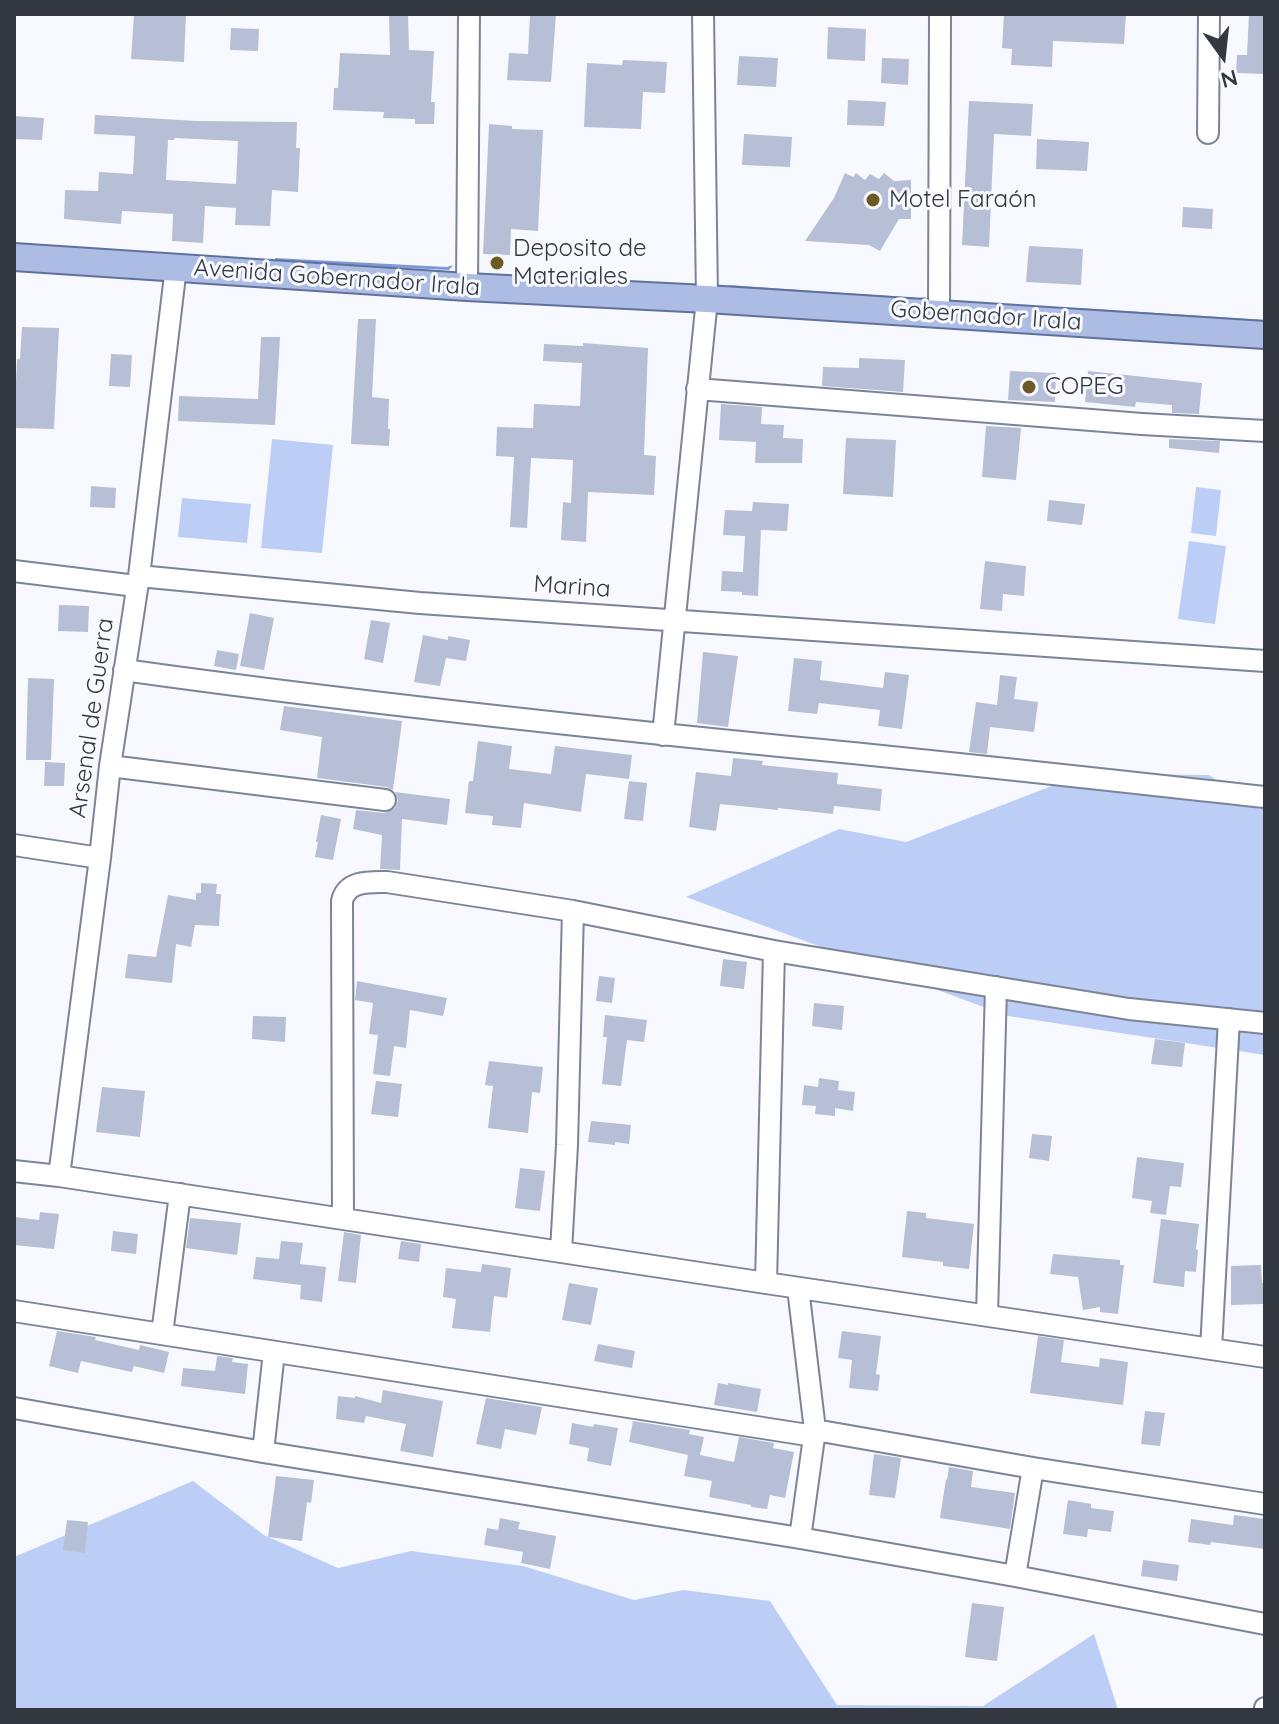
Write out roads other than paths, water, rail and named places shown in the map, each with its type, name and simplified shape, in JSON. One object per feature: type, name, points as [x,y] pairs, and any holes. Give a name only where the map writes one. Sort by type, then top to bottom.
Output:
[{"type":"main road","name":"Avenida Gobernador Irala","points":[[14,257],[467,287],[707,299]]},
{"type":"main road","name":"Gobernador Irala","points":[[707,299],[1265,335]]},
{"type":"street","points":[[467,287],[469,14]]},
{"type":"street","points":[[663,735],[707,299],[703,14]]},
{"type":"street","points":[[939,313],[940,14]]},
{"type":"street","points":[[1208,133],[1209,14]]},
{"type":"street","name":"Arsenal de Guerra","points":[[59,1176],[176,267]]},
{"type":"street","points":[[697,389],[1265,431]]},
{"type":"street","name":"Marina","points":[[14,571],[420,603],[1265,661]]},
{"type":"street","points":[[124,670],[663,735],[1265,797]]},
{"type":"street","points":[[110,766],[385,800]]},
{"type":"street","points":[[14,845],[100,858]]},
{"type":"street","points":[[343,1218],[342,901],[348,888],[365,883],[387,882],[573,911],[774,951],[1129,1009],[1265,1023]]},
{"type":"street","points":[[561,1251],[573,911]]},
{"type":"street","points":[[766,1283],[774,951]]},
{"type":"street","points":[[987,1315],[996,987]]},
{"type":"street","points":[[1211,1349],[1229,1019]]},
{"type":"street","points":[[14,1171],[1265,1357]]},
{"type":"street","points":[[162,1334],[180,1194]]},
{"type":"street","points":[[798,1288],[814,1433],[800,1538]]},
{"type":"street","points":[[14,1311],[1265,1504]]},
{"type":"street","points":[[263,1452],[274,1352]]},
{"type":"street","points":[[14,1408],[263,1452],[800,1538],[1265,1624]]},
{"type":"street","points":[[1015,1576],[1033,1468]]},
{"type":"place","name":"Motel Faraón","points":[[873,200]]},
{"type":"place","name":"Deposito de Materiales","points":[[497,263]]},
{"type":"place","name":"COPEG","points":[[1029,387]]}]
